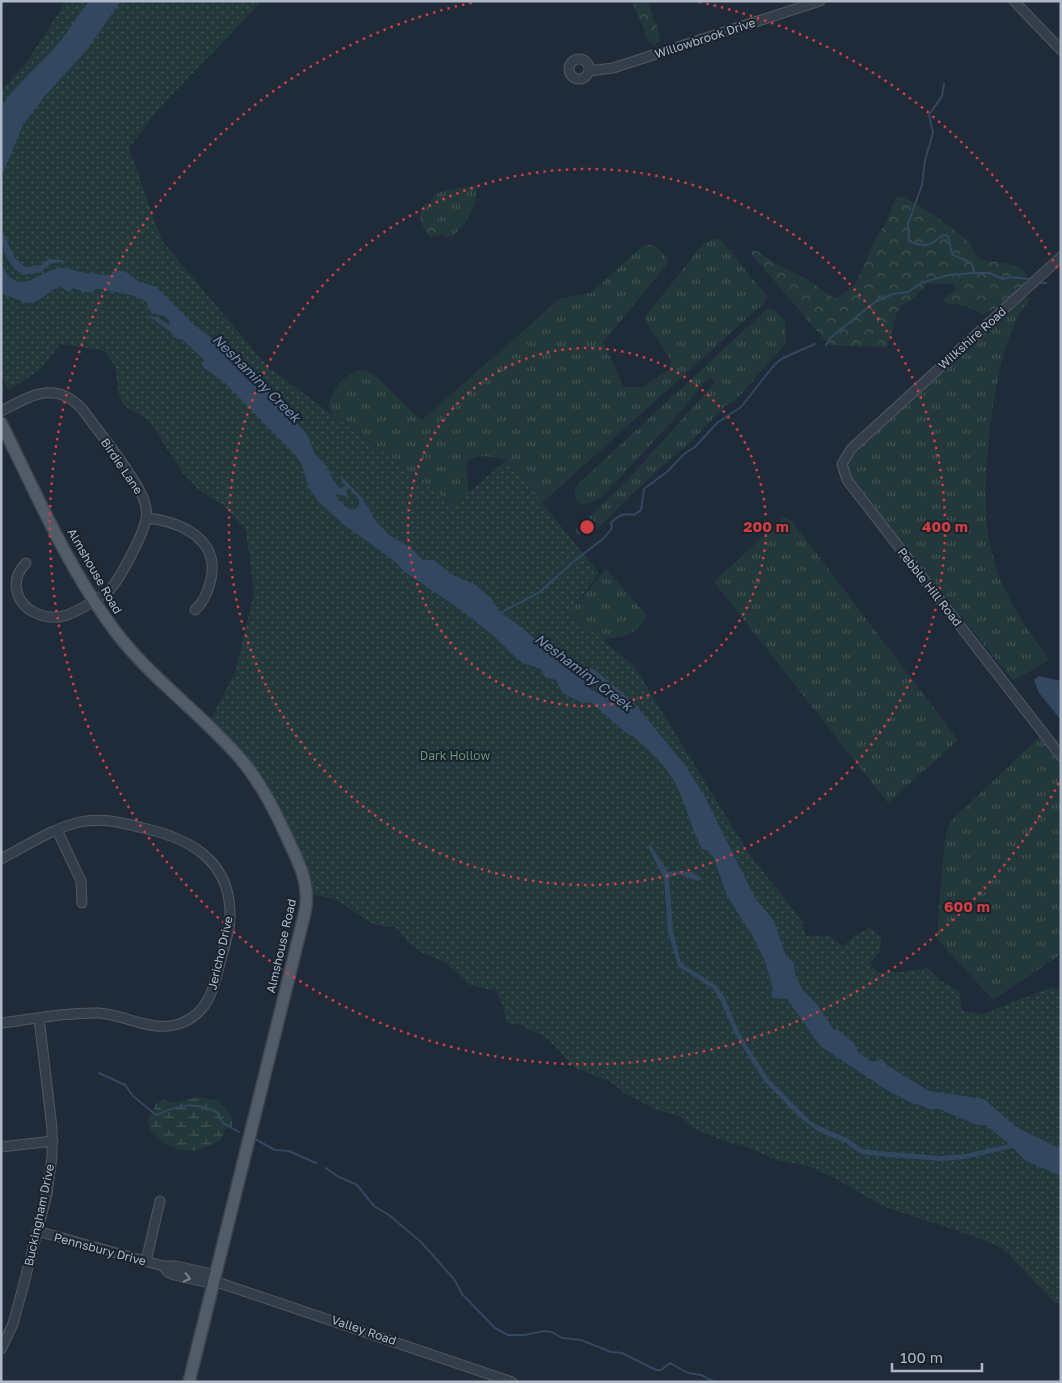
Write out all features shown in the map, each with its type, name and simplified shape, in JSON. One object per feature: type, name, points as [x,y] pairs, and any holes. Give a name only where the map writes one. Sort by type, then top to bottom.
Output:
[{"type":"main road","name":"Almshouse Road","points":[[1,424],[94,601],[130,649],[231,748],[247,767],[275,810],[299,864],[306,886],[305,912],[189,1382]]},
{"type":"street","name":"Willowbrook Drive","points":[[589,71],[613,68],[820,1]]},
{"type":"street","points":[[1014,1],[1061,50]]},
{"type":"street","points":[[1054,42],[1061,36]]},
{"type":"street","name":"Wilkshire Road","points":[[883,420],[1061,257]]},
{"type":"street","name":"Birdie Lane","points":[[1,411],[42,393],[59,393],[75,401],[140,491],[145,502],[146,518]]},
{"type":"street","name":"Pebble Hill Road","points":[[883,420],[844,457],[842,464],[844,476],[1061,756]]},
{"type":"street","points":[[26,562],[17,574],[16,586],[22,603],[35,613],[49,618],[61,617],[76,612],[113,587],[146,518],[174,522],[199,538],[208,548],[213,566],[212,578],[207,594],[195,610]]},
{"type":"street","name":"Jericho Drive","points":[[1,859],[57,830],[81,821],[106,820],[161,832],[187,842],[207,857],[220,874],[228,895],[230,917],[213,990],[201,1010],[190,1018],[176,1024],[160,1026],[100,1013],[1,1023]]},
{"type":"street","points":[[57,830],[81,881],[82,903]]},
{"type":"street","name":"Buckingham Drive","points":[[1,1349],[13,1324],[37,1231],[46,1194],[53,1141],[39,1018]]},
{"type":"street","points":[[1,1147],[53,1141]]},
{"type":"street","points":[[146,1261],[160,1201]]},
{"type":"street","name":"Pennsbury Drive","points":[[37,1231],[163,1266],[174,1275],[215,1280]]},
{"type":"street","name":"Valley Road","points":[[215,1280],[512,1382]]},
{"type":"green space","name":"Dark Hollow","points":[[66,1],[262,1],[160,107],[129,148],[162,241],[268,367],[454,505],[507,460],[599,573],[569,613],[634,666],[748,852],[802,921],[806,936],[829,936],[843,946],[854,936],[870,927],[881,937],[880,952],[870,963],[879,973],[927,968],[940,980],[959,991],[962,1011],[982,1014],[1053,987],[1061,991],[1061,1305],[1054,1302],[1001,1248],[985,1240],[882,1206],[836,1179],[808,1166],[776,1160],[743,1145],[729,1143],[694,1129],[680,1117],[655,1109],[624,1093],[611,1082],[575,1068],[548,1039],[523,1026],[506,1022],[503,1006],[496,991],[469,985],[445,962],[424,954],[409,943],[394,926],[376,925],[338,901],[314,895],[288,825],[263,777],[210,720],[235,673],[254,593],[246,530],[224,506],[198,489],[183,473],[149,421],[126,407],[119,397],[115,366],[104,351],[60,344],[40,370],[9,390],[1,376],[1,91],[29,59]]},
{"type":"green space","points":[[632,1],[647,1],[659,32],[660,41],[655,45],[649,42]]},
{"type":"green space","points":[[476,186],[476,200],[467,220],[452,237],[444,236],[430,200],[445,190]]},
{"type":"green space","points":[[899,196],[925,209],[955,230],[969,244],[978,259],[1004,262],[1017,266],[1027,275],[1025,282],[1010,299],[982,314],[967,306],[944,302],[945,297],[956,289],[954,284],[927,284],[914,298],[902,305],[897,312],[887,348],[829,345],[752,255],[752,250],[807,279],[835,299],[851,288],[856,281],[873,243]]},
{"type":"green space","points":[[426,203],[430,203],[443,231],[442,235],[430,237],[422,224],[420,211]]},
{"type":"green space","points":[[715,238],[721,240],[765,294],[767,297],[765,302],[542,503],[507,460],[480,456],[470,459],[466,463],[469,493],[454,505],[334,416],[328,407],[330,399],[339,383],[350,374],[363,370],[380,380],[422,420],[561,298],[591,293],[643,245],[647,244],[659,249],[665,255],[668,263],[603,342],[624,387],[643,387],[669,369],[671,361],[644,318],[703,244]]},
{"type":"green space","points":[[1023,296],[1031,299],[1018,316],[1008,342],[999,373],[993,407],[986,476],[987,527],[994,561],[1004,588],[1025,625],[1049,660],[1013,681],[851,479],[846,460]]},
{"type":"green space","points":[[767,309],[774,310],[785,321],[786,343],[736,400],[725,406],[688,445],[655,472],[596,530],[590,535],[577,535],[576,530],[631,476],[714,384],[713,380],[711,378],[706,380],[678,415],[602,497],[585,505],[577,503],[574,490],[579,483]]},
{"type":"green space","points":[[783,518],[788,518],[792,521],[958,740],[888,803],[714,582]]},
{"type":"green space","points":[[606,569],[647,616],[638,628],[629,634],[602,640],[569,613]]},
{"type":"green space","points":[[1041,735],[1061,761],[1061,954],[993,1000],[939,941],[937,932],[945,838],[949,823]]},
{"type":"green space","points":[[198,1097],[219,1101],[232,1116],[232,1126],[225,1130],[221,1140],[197,1151],[180,1150],[163,1143],[152,1133],[147,1122],[156,1104],[164,1100],[173,1103]]},
{"type":"water","points":[[89,1],[121,1],[86,51],[44,97],[23,125],[1,178],[1,109],[19,85],[61,40]]},
{"type":"water","points":[[3,232],[14,257],[26,268],[34,265],[40,266],[49,259],[68,261],[50,264],[41,272],[23,275],[10,263],[4,252],[1,240]]},
{"type":"water","name":"Neshaminy Creek","points":[[1,263],[14,280],[21,282],[28,281],[52,270],[64,268],[84,273],[111,275],[115,270],[126,272],[138,281],[156,287],[195,326],[216,341],[261,384],[306,433],[315,454],[326,465],[327,470],[330,470],[330,475],[339,488],[346,486],[340,478],[341,476],[363,499],[375,520],[389,535],[410,547],[423,560],[434,560],[451,574],[476,585],[491,598],[501,613],[523,628],[532,637],[566,662],[585,671],[590,668],[595,670],[634,703],[685,765],[705,797],[755,898],[774,921],[786,956],[794,963],[795,974],[802,989],[817,1004],[834,1030],[837,1029],[854,1043],[858,1052],[872,1062],[882,1059],[888,1066],[929,1091],[984,1099],[1016,1127],[1061,1149],[1061,1176],[1026,1161],[1013,1148],[965,1159],[941,1161],[861,1154],[846,1143],[819,1132],[799,1117],[764,1081],[736,1036],[713,989],[678,966],[668,932],[664,878],[648,847],[650,844],[668,872],[690,872],[702,879],[698,881],[678,874],[669,878],[673,931],[681,963],[717,986],[724,996],[740,1034],[768,1078],[811,1122],[848,1139],[863,1149],[877,1151],[941,1156],[965,1154],[1009,1144],[986,1125],[977,1125],[937,1108],[933,1110],[908,1101],[887,1090],[820,1046],[787,999],[773,998],[771,994],[773,990],[765,961],[752,935],[727,896],[714,858],[707,850],[702,849],[679,791],[669,773],[653,754],[592,703],[581,702],[562,692],[556,680],[545,677],[540,668],[525,664],[516,658],[495,637],[461,610],[405,572],[393,560],[343,524],[318,501],[308,486],[302,465],[296,456],[225,383],[204,368],[201,362],[205,361],[183,340],[173,337],[172,333],[149,316],[158,318],[170,325],[166,317],[152,312],[147,303],[141,299],[97,288],[92,292],[84,292],[73,288],[69,292],[59,286],[40,299],[28,303],[1,294]],"holes":[[[349,488],[359,499],[359,509],[348,509],[336,497],[337,494],[348,497],[346,491]],[[589,677],[618,698],[627,711],[589,688],[587,679]]]},
{"type":"water","points":[[1039,676],[1061,681],[1061,720],[1039,693],[1034,680]]},
{"type":"waterway","points":[[944,84],[942,96],[929,115],[933,133],[925,160],[922,185],[908,224],[909,241],[919,245],[927,245],[943,235],[948,236],[952,254],[970,263],[974,273]]},
{"type":"waterway","points":[[826,345],[830,338],[875,302],[893,294],[908,292],[921,283],[949,275],[974,273],[990,273],[1003,279],[1010,277],[1029,279]]},
{"type":"waterway","points":[[1040,283],[1046,283]]},
{"type":"waterway","points":[[500,613],[540,592],[573,562],[604,538],[612,528],[611,523],[616,518],[621,515],[634,515],[641,510],[644,489],[668,471],[684,454],[695,447],[717,423],[741,407],[775,364],[783,358],[815,344]]},
{"type":"waterway","points":[[99,1073],[125,1085],[133,1096],[156,1115],[180,1107],[201,1106],[217,1112],[223,1123],[239,1132]]},
{"type":"waterway","points":[[255,1139],[275,1150],[289,1151],[316,1163]]},
{"type":"waterway","points":[[326,1168],[337,1176],[357,1185],[374,1206],[389,1215],[421,1242],[454,1279],[462,1294],[495,1328],[508,1335],[525,1335],[544,1331],[552,1332],[562,1338],[581,1340],[611,1352],[622,1353],[656,1370],[661,1370],[670,1363],[688,1373],[701,1375],[715,1382]]}]
